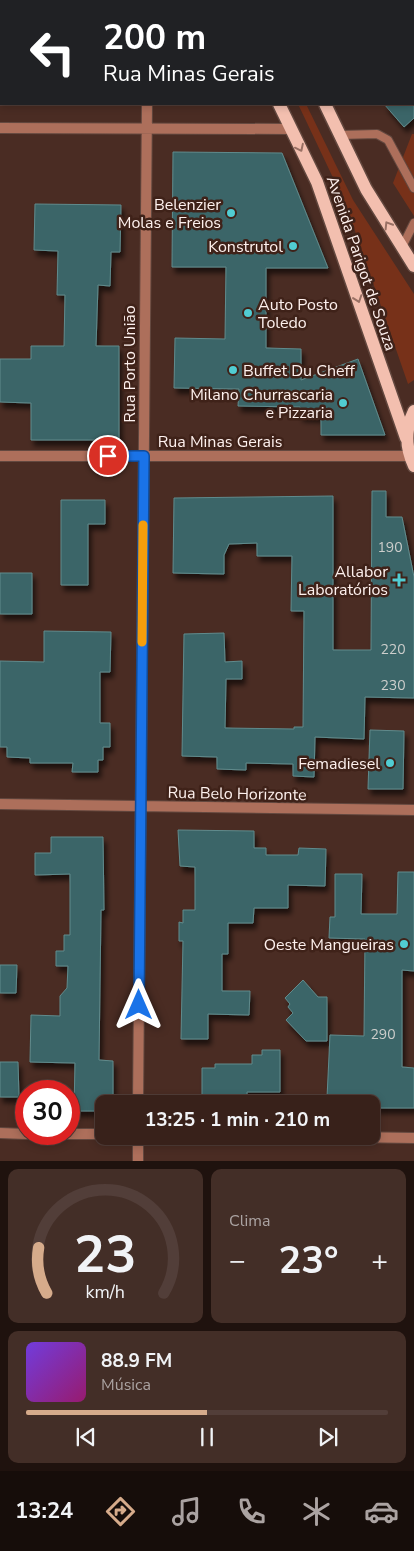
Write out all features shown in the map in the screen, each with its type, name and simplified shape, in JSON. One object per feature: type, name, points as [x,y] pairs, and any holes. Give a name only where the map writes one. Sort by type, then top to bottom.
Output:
[{"type":"main road","name":"Avenida Parigot de Souza","points":[[279,105],[317,182],[406,438],[413,464]]},
{"type":"main road","name":"Avenida Parigot de Souza","points":[[326,105],[366,189],[414,266]]},
{"type":"main road","points":[[406,438],[409,421],[414,411]]},
{"type":"street","name":"Rua Porto União","points":[[138,1095],[147,105]]},
{"type":"street","points":[[0,128],[291,130]]},
{"type":"street","name":"Rua Minas Gerais","points":[[0,456],[144,456],[413,464]]},
{"type":"street","name":"Rua Belo Horizonte","points":[[0,804],[414,810]]},
{"type":"street","points":[[0,1133],[15,1134]]},
{"type":"street","points":[[80,1134],[95,1134]]},
{"type":"street","points":[[380,1137],[414,1138]]},
{"type":"street","points":[[138,1145],[138,1161]]},
{"type":"lane","points":[[340,134],[377,134],[388,140],[414,188]]},
{"type":"lane","points":[[402,246],[414,223]]},
{"type":"shaded area","points":[[298,105],[306,105],[353,200],[414,294],[414,380],[408,384],[346,205]]},
{"type":"shaded area","points":[[412,134],[414,134],[414,216],[393,183]]},
{"type":"building","points":[[385,105],[414,105],[414,118],[404,127]]},
{"type":"building","points":[[173,152],[282,153],[328,268],[266,268],[266,348],[301,349],[301,380],[358,359],[385,435],[321,435],[321,417],[300,416],[300,407],[238,406],[239,389],[174,388],[175,338],[225,339],[226,267],[172,267]]},
{"type":"building","points":[[35,204],[121,205],[120,252],[111,252],[110,286],[98,285],[96,346],[119,346],[119,440],[31,440],[31,403],[0,402],[0,359],[31,359],[31,346],[64,346],[65,295],[57,295],[58,251],[34,250]]},
{"type":"building","points":[[372,491],[386,491],[386,517],[402,517],[414,577],[414,698],[365,697],[364,739],[315,737],[314,777],[293,776],[293,764],[246,763],[246,770],[217,769],[217,757],[182,756],[184,634],[224,633],[225,662],[242,661],[242,679],[226,679],[225,728],[294,729],[294,727],[303,727],[304,611],[291,611],[292,556],[257,556],[257,543],[229,544],[224,555],[224,574],[173,573],[174,498],[333,496],[333,650],[371,650]]},
{"type":"building","points":[[61,500],[105,500],[105,524],[88,524],[88,585],[61,585]]},
{"type":"building","points":[[0,573],[32,573],[32,614],[0,614]]},
{"type":"building","points":[[44,631],[111,632],[110,672],[100,672],[100,723],[110,723],[110,747],[103,747],[103,760],[98,760],[98,772],[72,772],[73,763],[30,763],[30,758],[7,757],[7,747],[0,747],[0,661],[44,662]]},
{"type":"building","points":[[370,730],[404,731],[403,789],[368,789]]},
{"type":"building","points":[[178,830],[254,831],[254,848],[266,848],[266,855],[298,855],[299,848],[326,849],[325,886],[288,885],[288,908],[254,908],[253,923],[228,923],[228,954],[222,954],[222,991],[250,991],[249,1015],[208,1014],[208,1039],[181,1039],[183,941],[179,941],[179,922],[183,923],[183,910],[195,910],[195,867],[180,866]]},
{"type":"building","points":[[51,837],[103,837],[104,910],[101,910],[99,1060],[113,1061],[113,1095],[95,1095],[95,1111],[80,1111],[80,1080],[75,1080],[75,1063],[30,1062],[31,1015],[60,1016],[60,996],[67,988],[68,966],[56,966],[56,951],[64,951],[64,935],[70,935],[70,874],[35,875],[35,853],[51,853]]},
{"type":"building","points":[[398,872],[414,872],[414,971],[402,970],[402,1067],[414,1068],[414,1108],[380,1108],[380,1095],[327,1095],[330,1035],[364,1036],[365,939],[329,938],[330,917],[335,917],[335,874],[362,874],[361,914],[397,914]]},
{"type":"building","points":[[0,965],[17,965],[16,993],[0,993]]},
{"type":"building","points":[[303,980],[318,997],[327,997],[327,1041],[306,1041],[286,1020],[293,1013],[288,1007],[290,1004],[285,998]]},
{"type":"building","points":[[262,1050],[280,1050],[280,1092],[247,1092],[247,1095],[202,1095],[202,1068],[215,1068],[215,1064],[252,1064],[252,1055],[262,1055]]},
{"type":"building","points":[[0,1062],[18,1062],[19,1080],[15,1080],[15,1097],[0,1097]]},
{"type":"slow traffic","points":[[142,642],[143,525]]},
{"type":"place","name":"Belenzier Molas e Freios","points":[[231,213]]},
{"type":"place","name":"Konstrutol","points":[[293,246]]},
{"type":"place","name":"Auto Posto Toledo","points":[[248,313]]},
{"type":"place","name":"Buffet Du Cheff","points":[[233,370]]},
{"type":"place","name":"Milano Churrascaria e Pizzaria","points":[[343,403]]},
{"type":"place","name":"Allabor Laboratórios","points":[[399,580]]},
{"type":"place","name":"Femadiesel","points":[[390,763]]},
{"type":"place","name":"Oeste Mangueiras","points":[[404,944]]},
{"type":"route","points":[[108,456],[144,456],[139,1005]]}]
